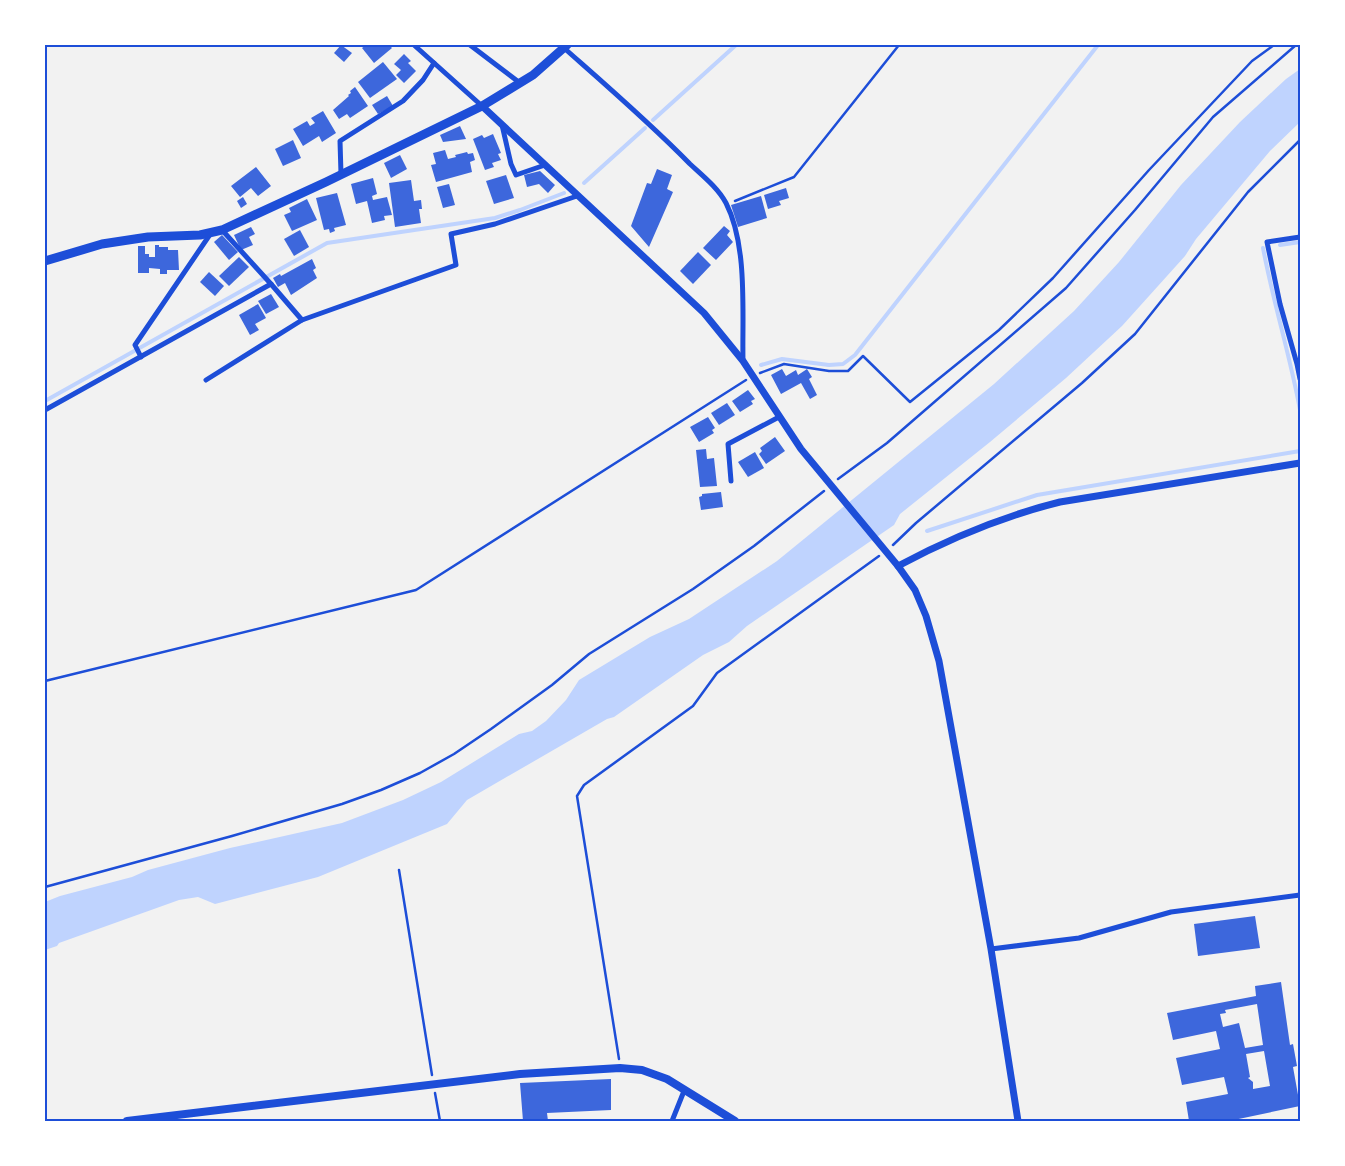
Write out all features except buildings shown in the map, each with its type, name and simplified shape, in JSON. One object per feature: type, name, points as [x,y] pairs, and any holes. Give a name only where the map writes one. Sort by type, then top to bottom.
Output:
[{"type":"main road","points":[[45,262],[102,244],[148,237],[200,235],[222,230],[482,106],[533,75],[566,46]]},
{"type":"main road","points":[[128,1121],[434,1083],[520,1074],[620,1068],[642,1070],[667,1079],[735,1121]]},
{"type":"street","points":[[414,45],[704,313],[753,375],[801,449],[886,550],[915,590],[926,616],[939,661],[991,949],[1018,1121]]},
{"type":"street","points":[[470,45],[520,83]]},
{"type":"street","points":[[566,46],[660,133],[718,191],[726,204],[741,258],[743,361]]},
{"type":"street","points":[[341,174],[340,141],[403,101],[423,80],[434,63]]},
{"type":"street","points":[[502,125],[511,164],[516,175],[545,166]]},
{"type":"street","points":[[206,380],[302,320],[456,266],[451,234],[495,224],[577,196]]},
{"type":"street","points":[[222,230],[302,320]]},
{"type":"street","points":[[141,357],[135,345],[211,232]]},
{"type":"street","points":[[1300,237],[1268,242],[1280,304],[1300,379]]},
{"type":"street","points":[[45,410],[271,284]]},
{"type":"street","points":[[732,480],[728,444],[779,417]]},
{"type":"street","points":[[898,566],[933,547],[992,522],[1027,510],[1060,502],[1300,463]]},
{"type":"street","points":[[991,949],[1079,938],[1171,912],[1300,895]]},
{"type":"street","points":[[672,1121],[684,1091]]},
{"type":"path","points":[[726,204],[794,177],[899,45]]},
{"type":"path","points":[[45,681],[416,590],[753,375],[784,364],[829,371],[848,371],[863,356],[910,402],[999,330],[1053,278],[1149,170],[1252,61],[1274,45]]},
{"type":"path","points":[[45,887],[342,804],[420,773],[454,754],[552,685],[589,654],[693,589],[754,546],[887,443],[1066,288],[1213,117],[1296,45]]},
{"type":"path","points":[[620,1068],[577,796],[584,785],[694,706],[717,673],[900,540],[916,523],[1082,383],[1135,334],[1248,192],[1300,140]]},
{"type":"path","points":[[399,870],[440,1121]]},
{"type":"water","points":[[1300,69],[1300,122],[1270,151],[1196,239],[1185,256],[1122,326],[1066,378],[900,514],[894,525],[747,626],[729,642],[703,655],[614,717],[607,719],[467,800],[447,824],[318,877],[215,904],[198,897],[179,900],[59,943],[57,946],[45,950],[45,902],[60,896],[132,877],[148,870],[230,848],[342,823],[403,800],[441,782],[519,734],[532,731],[546,721],[566,700],[579,680],[650,637],[689,619],[777,561],[994,384],[1074,311],[1119,262],[1181,185],[1240,122],[1286,79]]},
{"type":"waterway","points":[[653,120],[736,45]]},
{"type":"waterway","points":[[761,365],[782,359],[829,365],[843,364],[855,355],[1098,45]]},
{"type":"waterway","points":[[584,183],[645,128]]},
{"type":"waterway","points":[[45,401],[327,243],[495,218],[564,193]]},
{"type":"waterway","points":[[1280,245],[1300,242]]},
{"type":"waterway","points":[[1263,248],[1300,410]]},
{"type":"waterway","points":[[927,531],[1037,495],[1300,451]]}]
